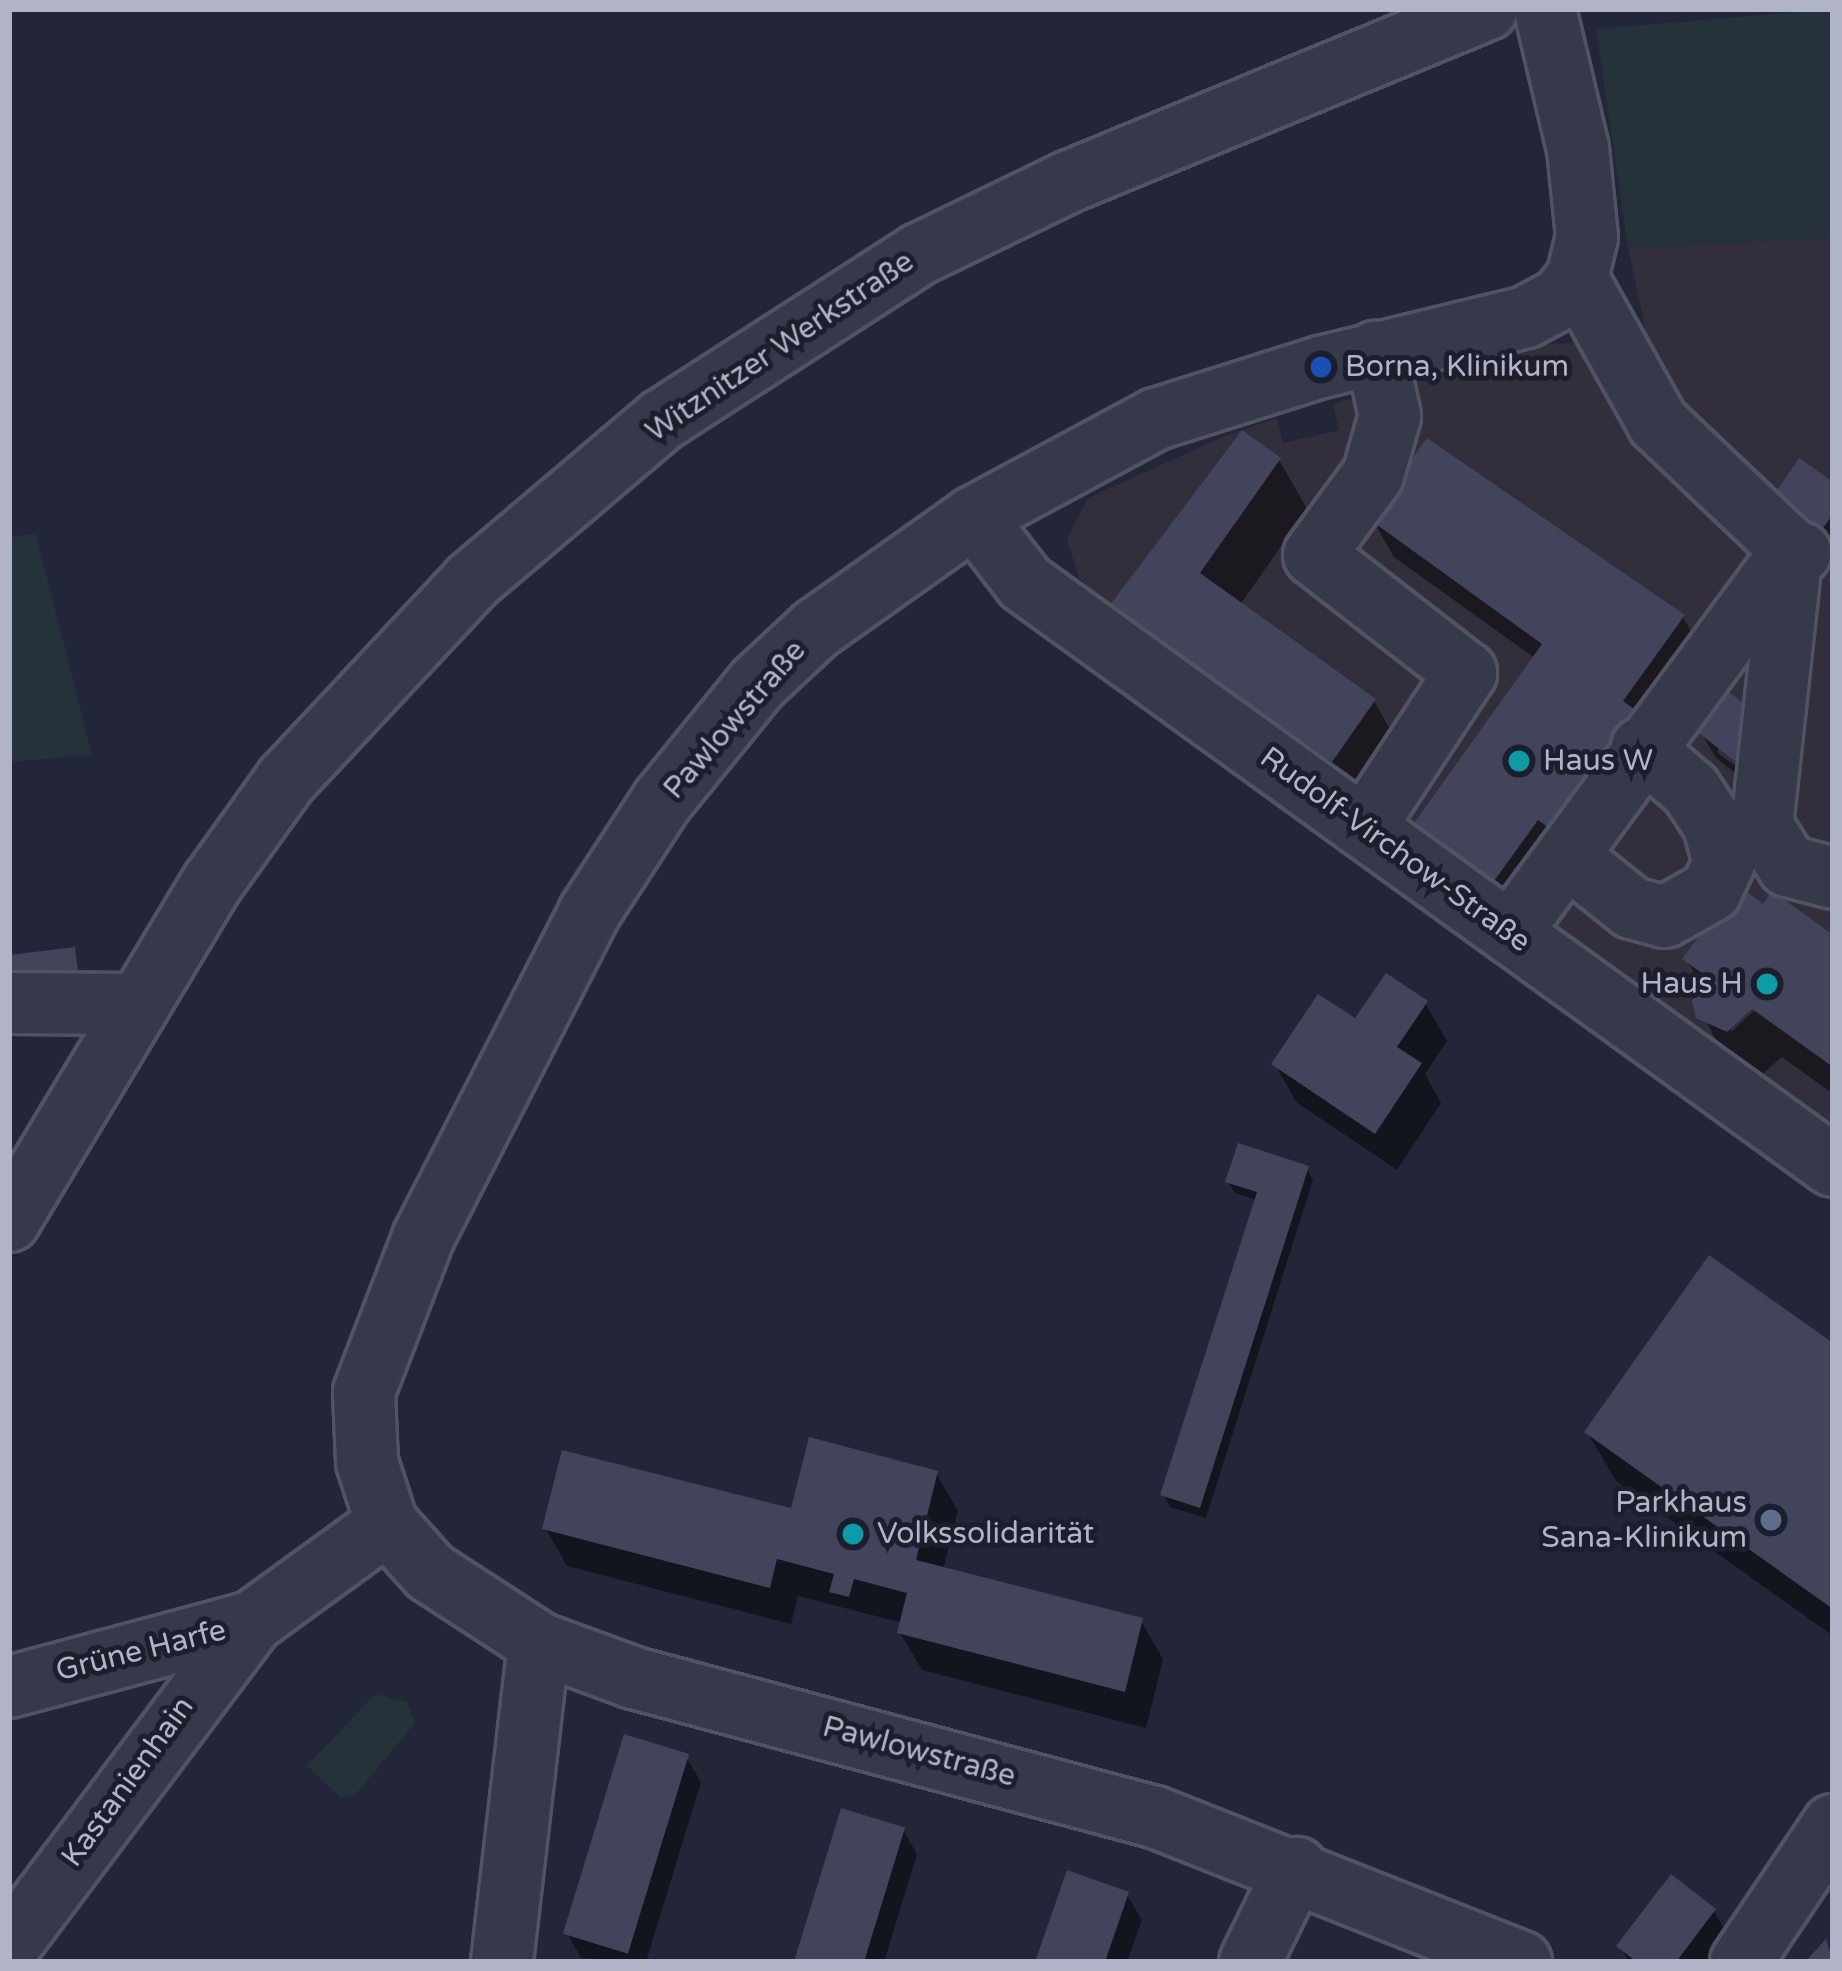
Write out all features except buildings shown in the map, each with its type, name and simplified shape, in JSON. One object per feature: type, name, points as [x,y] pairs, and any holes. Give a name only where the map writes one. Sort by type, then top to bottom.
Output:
[{"type":"street","name":"Witznitzer Werkstraße","points":[[9,1220],[136,1004],[237,848],[349,709],[472,581],[662,420],[920,254],[1068,182],[1487,9]]},
{"type":"street","points":[[1545,9],[1584,194],[1587,237],[1577,278],[1658,423],[1812,559]]},
{"type":"street","name":"Pawlowstraße","points":[[1521,1962],[1297,1868],[1154,1817],[634,1678],[539,1643],[430,1572],[387,1524],[367,1462],[364,1392],[424,1236],[589,913],[662,801],[758,683],[873,582],[974,517],[1156,419],[1376,352],[1526,316],[1577,278]]},
{"type":"street","points":[[1364,828],[1466,673],[1314,555],[1373,475],[1390,416],[1376,352]]},
{"type":"street","name":"Rudolf-Virchow-Straße","points":[[974,517],[1024,584],[1833,1166]]},
{"type":"street","points":[[1510,933],[1642,748],[1812,559]]},
{"type":"street","points":[[1812,559],[1762,826],[1788,866],[1833,878]]},
{"type":"street","points":[[1567,856],[1632,908],[1665,917],[1712,890],[1724,863],[1714,825],[1690,790],[1642,748]]},
{"type":"street","points":[[9,1003],[136,1004]]},
{"type":"street","name":"Grüne Harfe","points":[[9,1687],[252,1622],[387,1524]]},
{"type":"street","name":"Kastanienhain","points":[[9,1946],[252,1622]]},
{"type":"street","points":[[502,1962],[539,1643]]},
{"type":"street","points":[[1741,1962],[1833,1825]]},
{"type":"street","points":[[1250,1962],[1297,1868]]},
{"type":"shaded area","points":[[1833,9],[1833,237],[1628,248],[1596,29]]},
{"type":"shaded area","points":[[1833,237],[1833,1133],[1533,916],[1537,909],[1151,644],[1079,578],[1067,539],[1088,498],[1225,436],[1277,418],[1283,443],[1339,430],[1333,404],[1531,344],[1581,343],[1645,327],[1628,248]]},
{"type":"shaded area","points":[[36,534],[92,755],[9,762],[9,537]]},
{"type":"shaded area","points":[[376,1694],[407,1702],[415,1723],[355,1795],[341,1798],[307,1765]]},
{"type":"place","name":"Borna, Klinikum","points":[[1321,367]]},
{"type":"place","name":"Haus W","points":[[1519,761]]},
{"type":"place","name":"Haus H","points":[[1767,984]]},
{"type":"place","name":"Parkhaus Sana-Klinikum","points":[[1771,1520]]},
{"type":"place","name":"Volkssolidarität","points":[[853,1534]]}]
